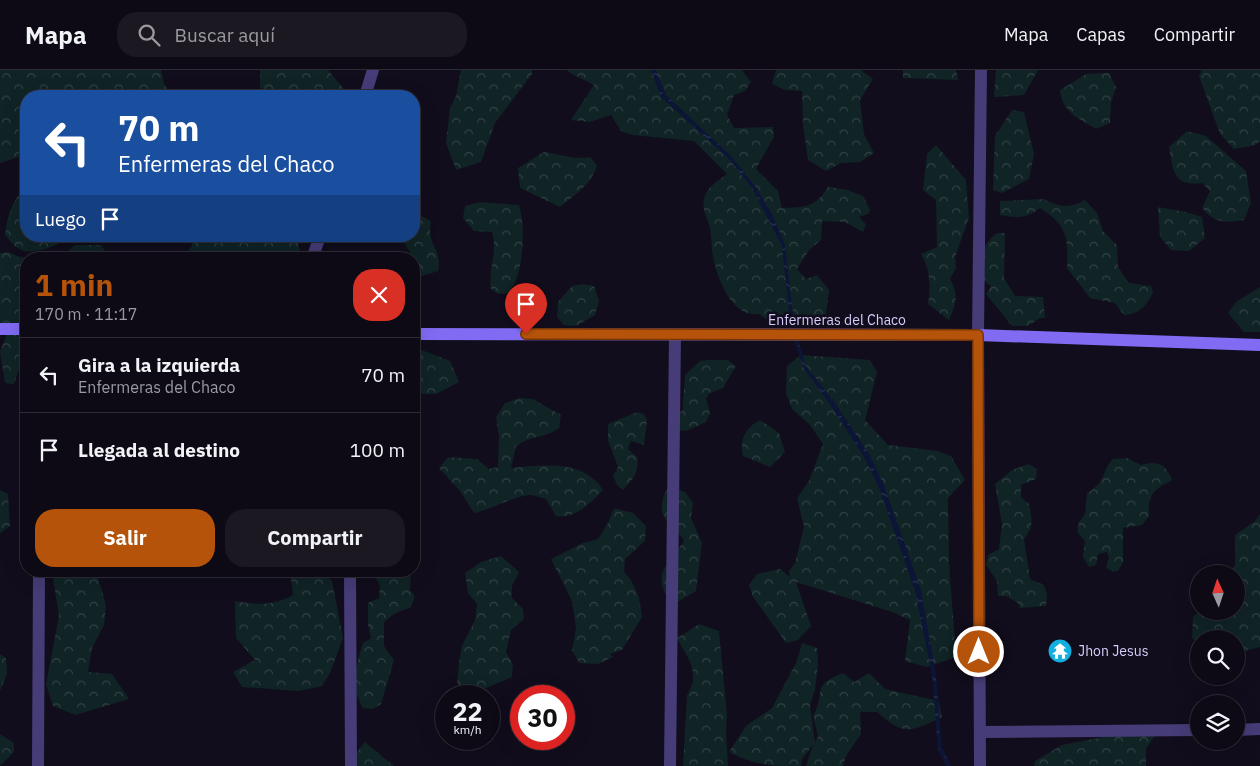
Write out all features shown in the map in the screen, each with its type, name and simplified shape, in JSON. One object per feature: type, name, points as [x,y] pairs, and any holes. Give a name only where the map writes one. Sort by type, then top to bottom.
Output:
[{"type":"main road","points":[[0,328],[20,329]]},
{"type":"main road","name":"Enfermeras del Chaco","points":[[420,334],[978,335],[1260,345]]},
{"type":"street","points":[[367,90],[374,70]]},
{"type":"street","points":[[980,766],[978,335],[981,70]]},
{"type":"street","points":[[670,766],[675,335]]},
{"type":"street","points":[[38,766],[39,577]]},
{"type":"street","points":[[350,577],[351,766]]},
{"type":"street","points":[[980,732],[1190,730]]},
{"type":"street","points":[[1245,730],[1260,730]]},
{"type":"green space","points":[[0,70],[161,70],[164,84],[168,90],[20,90],[20,157],[0,163]]},
{"type":"green space","points":[[260,70],[328,70],[345,90],[262,90]]},
{"type":"green space","points":[[461,70],[532,70],[532,74],[495,123],[481,162],[456,170],[446,143],[450,108],[456,96]]},
{"type":"green space","points":[[567,70],[742,70],[751,82],[745,91],[734,95],[727,115],[734,128],[773,127],[774,137],[756,169],[778,191],[782,208],[814,203],[828,187],[848,190],[863,196],[870,210],[868,214],[859,217],[866,225],[863,232],[845,222],[822,221],[821,240],[809,250],[797,269],[806,279],[817,275],[829,290],[825,322],[804,318],[774,321],[764,318],[759,314],[749,314],[741,310],[727,295],[718,275],[704,206],[707,191],[727,174],[694,141],[632,135],[621,131],[611,115],[590,122],[571,120],[594,85]]},
{"type":"green space","points":[[776,70],[861,70],[873,79],[860,100],[864,134],[874,153],[860,162],[841,163],[826,171],[808,160],[803,125],[802,91],[785,90],[772,84]]},
{"type":"green space","points":[[903,70],[956,70],[958,80],[903,78]]},
{"type":"green space","points":[[996,70],[1038,70],[1024,95],[994,97]]},
{"type":"green space","points":[[1202,70],[1260,70],[1260,141],[1256,145],[1234,149],[1220,134],[1199,76]]},
{"type":"green space","points":[[1109,73],[1116,87],[1111,103],[1110,123],[1096,129],[1072,114],[1061,98],[1060,90],[1086,74]]},
{"type":"green space","points":[[1012,110],[1024,112],[1034,154],[1029,179],[1002,193],[993,190],[995,136]]},
{"type":"green space","points":[[1187,131],[1206,136],[1246,171],[1251,203],[1244,220],[1226,222],[1216,220],[1202,208],[1210,191],[1202,183],[1192,184],[1185,182],[1176,175],[1169,147]]},
{"type":"green space","points":[[936,145],[966,180],[969,218],[955,257],[956,268],[950,279],[955,290],[956,300],[949,320],[928,304],[929,278],[921,254],[937,247],[936,200],[923,190],[927,154]]},
{"type":"green space","points":[[544,152],[572,157],[590,157],[597,165],[595,172],[587,183],[560,207],[520,188],[518,168]]},
{"type":"green space","points":[[20,194],[20,242],[61,242],[37,251],[22,250],[16,247],[5,235],[7,221]]},
{"type":"green space","points":[[1044,199],[1064,206],[1074,205],[1085,200],[1097,213],[1103,231],[1117,245],[1118,267],[1129,283],[1151,286],[1153,293],[1142,308],[1134,313],[1124,315],[1115,303],[1090,298],[1067,268],[1066,240],[1061,227],[1049,214],[1040,208],[1031,214],[1021,217],[1000,215],[1000,201]]},
{"type":"green space","points":[[480,202],[519,205],[523,238],[522,251],[517,275],[508,293],[498,294],[491,289],[490,281],[494,253],[492,232],[474,231],[463,218],[465,206]]},
{"type":"green space","points":[[1158,207],[1202,217],[1205,238],[1189,251],[1171,250],[1160,237]]},
{"type":"green space","points":[[420,215],[431,221],[430,229],[432,242],[438,257],[438,271],[420,276],[420,252],[410,252],[404,242],[420,242]]},
{"type":"green space","points":[[997,233],[1005,233],[1004,278],[1015,296],[1043,297],[1045,318],[1040,318],[1028,326],[1012,326],[986,294],[991,286],[978,276],[982,252]]},
{"type":"green space","points":[[300,242],[298,245],[300,252],[187,252],[193,243]]},
{"type":"green space","points":[[75,245],[101,245],[106,252],[67,252]]},
{"type":"green space","points":[[8,252],[20,257],[20,368],[14,384],[5,383],[0,352],[8,331],[0,329],[0,253]]},
{"type":"green space","points":[[583,284],[594,286],[599,301],[595,315],[576,326],[564,325],[557,317],[558,302],[572,286]]},
{"type":"green space","points":[[1260,287],[1260,332],[1244,332],[1228,313],[1236,302]]},
{"type":"green space","points":[[420,349],[450,361],[459,382],[436,394],[420,394]]},
{"type":"green space","points":[[801,355],[870,360],[877,372],[865,420],[888,445],[938,451],[951,456],[965,480],[948,498],[949,563],[956,657],[927,667],[905,661],[910,620],[892,612],[796,582],[811,626],[798,640],[786,643],[753,597],[749,585],[757,574],[780,569],[790,577],[789,571],[795,563],[804,527],[797,498],[809,481],[823,444],[810,425],[792,409],[786,393],[787,366]]},
{"type":"green space","points":[[728,360],[736,366],[723,388],[710,393],[706,398],[710,413],[706,422],[686,431],[671,429],[670,419],[683,410],[685,375],[700,361]]},
{"type":"green space","points":[[520,398],[533,399],[561,415],[559,428],[549,434],[526,440],[516,446],[511,468],[549,465],[562,466],[585,473],[595,480],[603,490],[576,513],[556,516],[546,499],[530,495],[518,497],[474,513],[460,491],[439,468],[448,457],[477,459],[489,469],[498,467],[499,436],[496,417],[505,403]]},
{"type":"green space","points":[[637,412],[644,414],[647,420],[644,445],[631,441],[628,449],[638,458],[637,468],[632,479],[623,490],[617,485],[613,476],[618,467],[608,441],[608,424]]},
{"type":"green space","points":[[760,420],[779,433],[785,452],[770,467],[743,456],[742,445],[744,435],[750,427]]},
{"type":"green space","points":[[1127,458],[1141,465],[1156,463],[1167,470],[1172,480],[1153,493],[1149,516],[1142,525],[1123,528],[1123,562],[1118,571],[1113,572],[1106,567],[1109,558],[1107,552],[1098,554],[1096,565],[1089,567],[1083,557],[1085,541],[1077,532],[1079,522],[1085,514],[1087,493],[1098,485],[1113,459]]},
{"type":"green space","points":[[1029,464],[1037,469],[1036,479],[1021,485],[1021,497],[1029,504],[1031,518],[1031,526],[1024,539],[1030,579],[1044,585],[1047,595],[1046,606],[1020,608],[1018,603],[1006,596],[998,596],[997,581],[986,565],[988,555],[999,549],[1002,524],[995,484],[1012,470]]},
{"type":"green space","points":[[673,488],[685,492],[693,503],[691,518],[702,543],[696,591],[679,601],[669,600],[662,582],[664,569],[684,541],[665,519],[663,513],[663,499],[667,489]]},
{"type":"green space","points":[[0,490],[8,494],[10,526],[0,533]]},
{"type":"green space","points":[[614,508],[633,513],[646,526],[645,541],[625,559],[624,572],[631,580],[639,597],[642,617],[622,650],[610,654],[613,657],[598,664],[579,663],[572,650],[576,628],[572,601],[551,559],[583,543],[598,539],[608,523]]},
{"type":"green space","points":[[1260,514],[1260,647],[1245,651],[1245,630],[1192,630],[1193,620],[1245,620],[1245,565],[1235,565],[1235,535],[1255,521]]},
{"type":"green space","points":[[501,556],[519,572],[512,586],[512,598],[523,609],[524,619],[511,630],[506,652],[513,664],[512,677],[493,685],[458,685],[457,682],[462,646],[475,620],[477,604],[468,593],[465,573],[481,562]]},
{"type":"green space","points":[[53,577],[98,577],[106,605],[104,625],[92,648],[88,672],[112,674],[129,699],[75,715],[53,706],[46,684],[59,616]]},
{"type":"green space","points":[[291,577],[328,577],[332,581],[343,638],[330,673],[322,686],[298,691],[242,687],[233,672],[255,660],[236,638],[235,601],[265,604],[286,599],[293,595]]},
{"type":"green space","points":[[375,577],[411,577],[410,590],[415,596],[411,607],[394,614],[384,622],[384,646],[394,660],[381,704],[373,709],[363,708],[355,684],[356,668],[363,643],[371,638],[368,625],[368,603],[379,598],[380,585]]},
{"type":"green space","points":[[699,624],[719,631],[727,714],[728,766],[683,766],[687,695],[691,687],[693,672],[689,659],[677,638]]},
{"type":"green space","points":[[802,643],[817,648],[818,665],[815,690],[810,705],[815,743],[818,736],[813,716],[817,708],[822,686],[843,673],[854,682],[869,673],[885,689],[939,701],[942,717],[923,726],[908,729],[894,725],[877,712],[860,712],[861,734],[846,756],[843,766],[806,766],[813,745],[802,759],[801,766],[764,764],[729,752],[746,726],[772,708],[796,663]]},
{"type":"green space","points":[[0,654],[6,658],[7,674],[0,691]]},
{"type":"green space","points":[[1146,724],[1156,734],[1146,749],[1146,766],[1034,766],[1035,761],[1062,745],[1108,736],[1121,728]]},
{"type":"green space","points":[[0,734],[14,743],[14,752],[0,766]]},
{"type":"green space","points":[[365,742],[394,766],[353,766],[352,758]]},
{"type":"water","points":[[651,70],[656,70],[666,95],[730,155],[755,186],[772,214],[785,245],[795,330],[806,366],[833,400],[869,454],[884,485],[921,590],[936,676],[942,747],[951,766],[946,766],[938,750],[932,675],[915,591],[879,488],[864,457],[803,367],[791,331],[782,246],[752,188],[729,159],[661,97]]},
{"type":"place","name":"Jhon Jesus","points":[[1060,651]]},
{"type":"route","points":[[526,334],[978,335],[979,652]]}]
